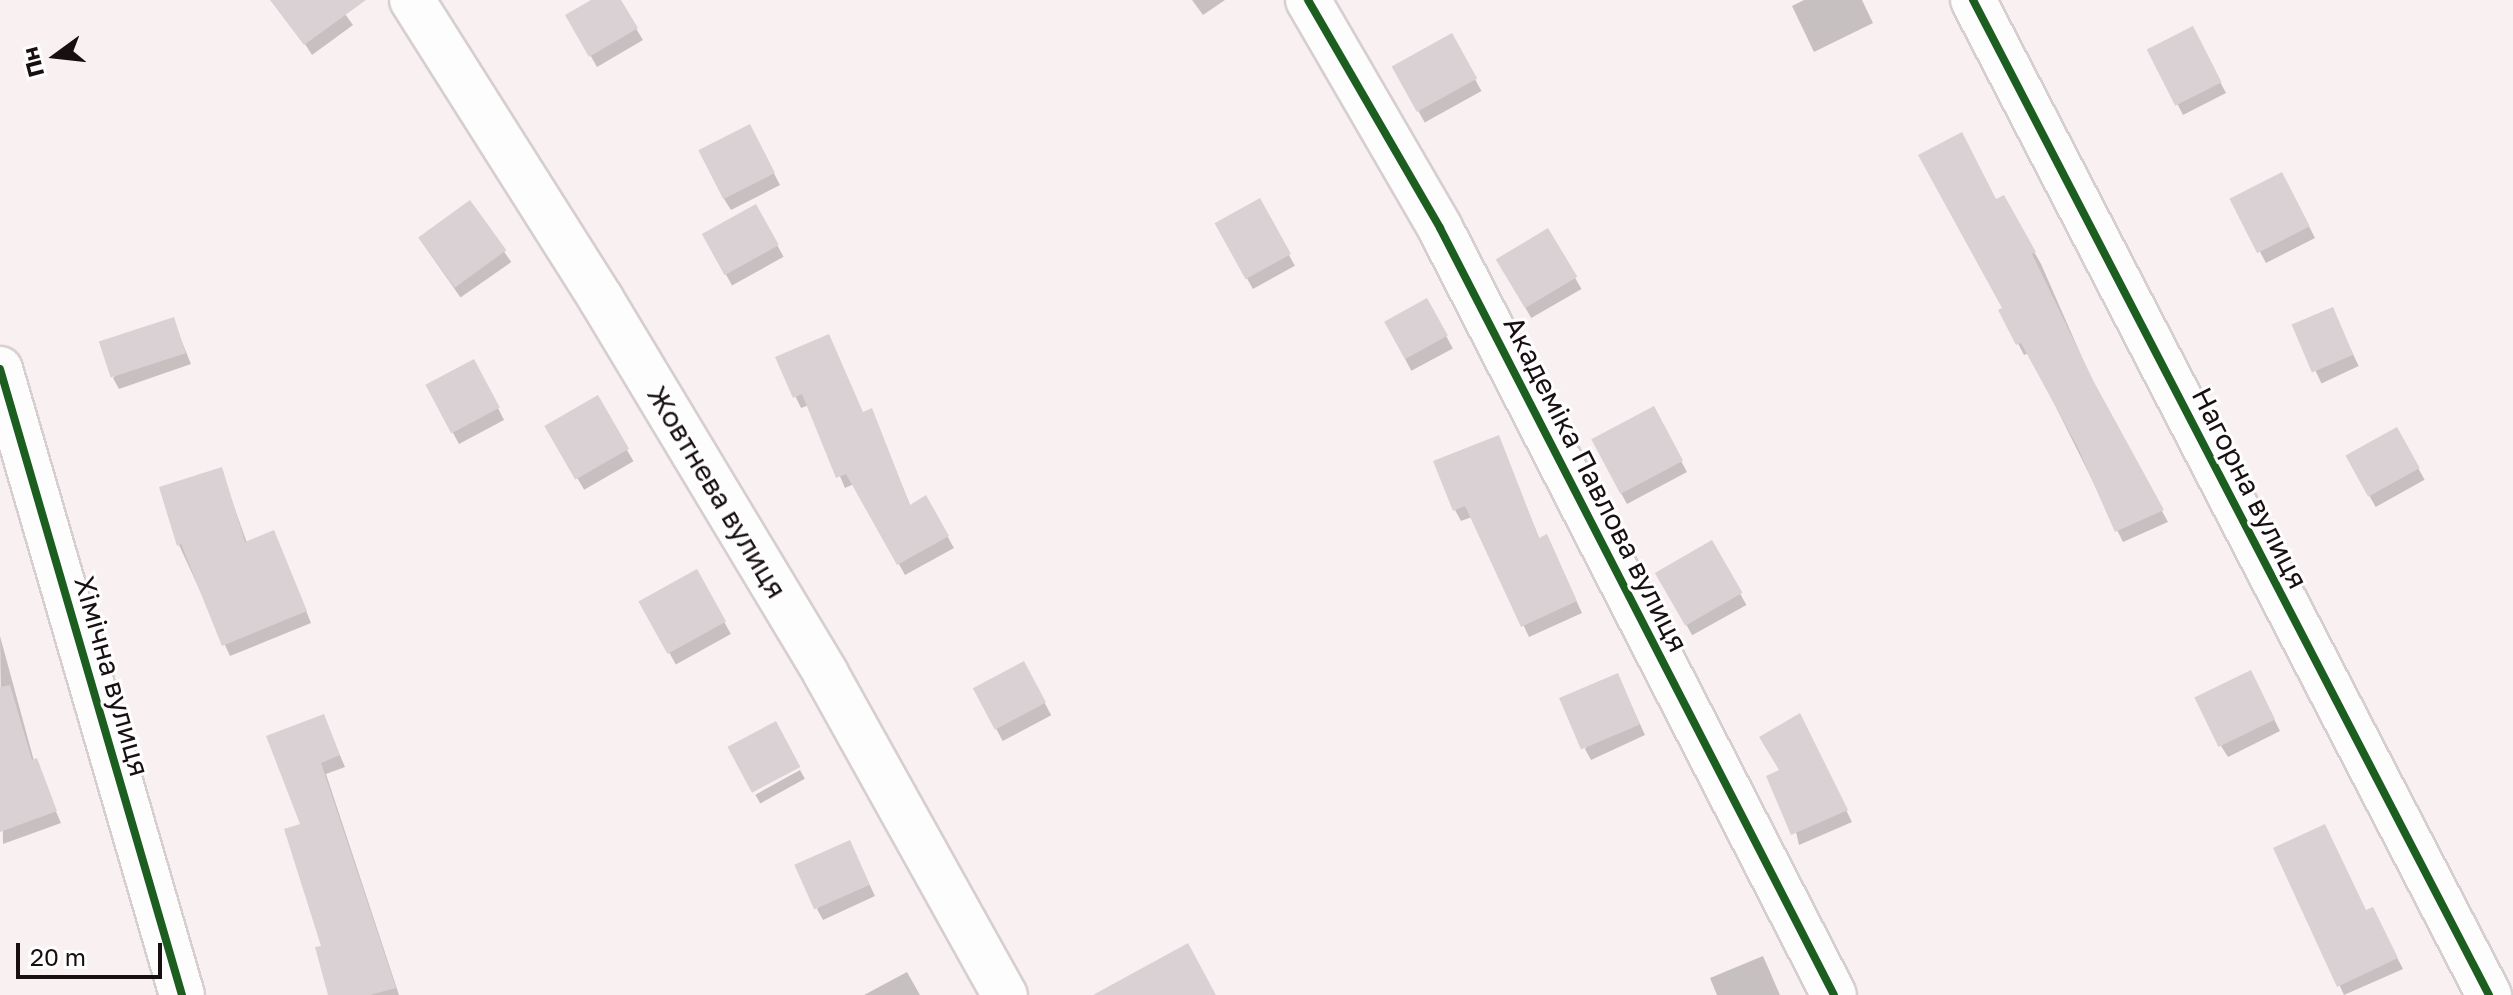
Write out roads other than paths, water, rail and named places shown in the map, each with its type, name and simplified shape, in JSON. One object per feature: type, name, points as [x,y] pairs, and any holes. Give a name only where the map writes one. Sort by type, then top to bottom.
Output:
[{"type":"street","name":"Жовтнева вулиця","points":[[412,0],[601,299],[826,674],[1005,995]]},
{"type":"street","name":"Академіка Павлова вулиця","points":[[1308,0],[1440,228],[1834,995]]},
{"type":"street","name":"Нагорна вулиця","points":[[1973,0],[2489,995]]},
{"type":"street","name":"Хімічна вулиця","points":[[0,369],[182,995]]}]
